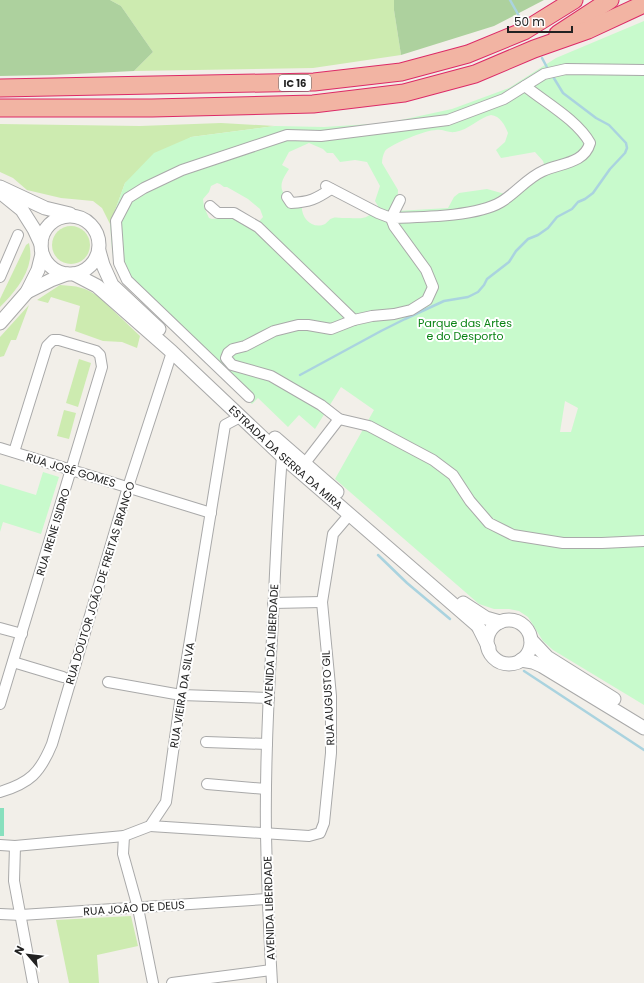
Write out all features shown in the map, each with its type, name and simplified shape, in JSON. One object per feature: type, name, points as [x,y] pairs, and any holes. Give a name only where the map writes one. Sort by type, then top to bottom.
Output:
[{"type":"highway","name":"IC 16","points":[[0,88],[314,82],[401,72],[468,54],[524,31],[574,0]]},
{"type":"highway","name":"IC 16","points":[[0,108],[159,108],[321,103],[404,93],[475,74],[534,49],[610,0]]},
{"type":"highway","points":[[534,49],[588,30],[644,4]]},
{"type":"street","points":[[249,397],[127,280],[119,263],[116,221],[128,198],[144,188],[182,170],[287,135],[320,136],[448,120],[504,99],[544,74],[566,69],[644,70]]},
{"type":"street","points":[[286,197],[291,202],[306,202],[318,197],[329,188],[390,218],[433,217],[481,210],[501,202],[527,180],[542,171],[578,160],[587,151],[590,143],[584,134],[571,121],[525,86]]},
{"type":"street","points":[[0,187],[45,208],[84,219],[94,228],[100,241],[96,259],[91,266],[84,271],[51,280],[27,292]]},
{"type":"street","points":[[0,192],[22,210],[34,229],[46,261],[52,268],[59,272],[71,274]]},
{"type":"street","points":[[390,218],[400,200]]},
{"type":"street","points":[[210,206],[218,214],[234,213],[258,227],[354,320]]},
{"type":"street","points":[[1,319],[27,292],[38,270],[43,234],[48,225],[56,219],[66,215],[76,216]]},
{"type":"street","points":[[390,218],[394,226],[426,270],[433,287],[427,300],[411,310],[354,320],[331,329],[308,325],[298,325],[274,331],[245,346],[234,349],[228,353],[226,358],[232,365],[271,376],[321,405],[339,419],[369,426],[433,460],[453,475],[470,501],[489,523],[513,535],[563,543],[644,541]]},
{"type":"street","points":[[0,277],[18,235]]},
{"type":"street","name":"ESTRADA DA SERRA DA MIRA","points":[[99,251],[112,285],[283,445],[464,604],[486,618],[500,622]]},
{"type":"street","name":"ESTRADA DA SERRA DA MIRA","points":[[71,274],[97,286],[172,352],[282,456],[477,625],[488,648]]},
{"type":"street","name":"RUA IRENE ISIDRO","points":[[0,704],[4,682],[13,662],[22,634],[102,367],[102,360],[96,350],[59,340],[53,340],[47,346],[14,452]]},
{"type":"street","name":"RUA DOUTOR JOÃO DE FREITAS BRANCO","points":[[0,792],[17,786],[30,779],[46,758],[52,744],[128,487],[172,352]]},
{"type":"street","name":"RUA VIEIRA DA SILVA","points":[[150,826],[166,802],[181,695],[225,425],[240,417]]},
{"type":"street","points":[[304,463],[339,419]]},
{"type":"street","name":"RUA JOSÉ GOMES","points":[[0,448],[211,513]]},
{"type":"street","name":"AVENIDA DA LIBERDADE","points":[[266,833],[268,698],[278,503],[282,456]]},
{"type":"street","name":"RUA AUGUSTO GIL","points":[[266,833],[309,836],[320,833],[324,823],[331,753],[331,696],[322,602],[333,534],[350,514]]},
{"type":"street","points":[[273,603],[322,602]]},
{"type":"street","points":[[507,620],[514,620],[526,627],[530,633],[531,640],[529,652],[521,660],[514,663],[502,662],[492,656],[488,648],[488,636],[495,625],[507,620]]},
{"type":"street","points":[[0,628],[22,634]]},
{"type":"street","points":[[531,640],[547,658],[644,718]]},
{"type":"street","points":[[521,660],[533,662],[542,666],[644,728]]},
{"type":"street","points":[[13,662],[62,677]]},
{"type":"street","points":[[108,682],[181,695],[268,698]]},
{"type":"street","points":[[206,742],[268,744]]},
{"type":"street","points":[[207,784],[266,789]]},
{"type":"street","points":[[160,812],[170,827]]},
{"type":"street","points":[[0,845],[15,846],[124,836],[150,826],[266,833]]},
{"type":"street","name":"AVENIDA LIBERDADE","points":[[266,833],[272,983]]},
{"type":"street","points":[[124,836],[123,854],[138,908],[153,983]]},
{"type":"street","points":[[15,846],[14,881],[33,983]]},
{"type":"street","name":"RUA JOÃO DE DEUS","points":[[0,914],[21,915],[268,899]]},
{"type":"street","points":[[172,983],[234,979],[271,970]]},
{"type":"green space","points":[[0,0],[110,0],[121,6],[153,52],[134,71],[0,76]]},
{"type":"green space","points":[[110,0],[394,0],[394,10],[401,55],[313,68],[134,71],[153,52],[121,6]]},
{"type":"green space","points":[[394,0],[544,0],[494,26],[401,55],[394,10]]},
{"type":"green space","name":"Parque das Artes e do Desporto","points":[[644,21],[644,705],[553,650],[543,641],[528,617],[519,611],[494,609],[479,604],[335,479],[374,410],[341,387],[315,429],[299,415],[288,427],[258,398],[252,404],[124,283],[115,265],[112,250],[110,224],[125,183],[154,153],[191,137],[275,126],[324,127],[387,123],[452,109],[509,88],[556,58]],"holes":[[[491,115],[500,119],[508,133],[505,142],[496,150],[501,158],[535,152],[544,164],[505,194],[487,189],[459,193],[454,197],[448,208],[397,211],[398,190],[382,163],[385,151],[401,141],[425,132],[439,130],[452,132],[460,131]],[[309,143],[323,149],[327,153],[333,153],[340,162],[355,160],[367,162],[380,186],[375,201],[378,206],[370,215],[366,217],[334,218],[330,219],[325,224],[311,224],[305,218],[302,204],[284,194],[282,191],[282,181],[289,169],[282,165],[289,152]],[[217,183],[220,184],[248,199],[260,209],[263,217],[254,227],[230,217],[209,218],[204,207],[203,199],[209,192],[211,186]],[[565,401],[578,408],[571,432],[560,432]]]},
{"type":"green space","points":[[221,123],[275,126],[191,137],[125,183],[110,224],[102,208],[93,201],[61,198],[27,190],[13,178],[0,172],[0,124],[140,126]]},
{"type":"green space","points":[[71,226],[81,229],[87,235],[90,245],[87,255],[81,261],[71,264],[61,261],[55,255],[52,245],[55,235],[61,229]]},
{"type":"green space","points":[[29,243],[30,257],[26,273],[14,291],[0,307],[0,299],[26,245]]},
{"type":"green space","points":[[60,285],[81,288],[99,297],[140,336],[137,348],[122,342],[103,341],[75,331],[80,306],[51,297],[48,303],[37,300]]},
{"type":"green space","points":[[29,305],[16,340],[11,340],[4,356],[0,357],[0,337]]},
{"type":"green space","points":[[79,359],[91,363],[78,407],[66,403]]},
{"type":"green space","points":[[64,410],[76,413],[69,439],[57,436]]},
{"type":"green space","points":[[43,472],[59,477],[41,534],[3,522],[0,532],[0,484],[36,495]]},
{"type":"green space","points":[[0,808],[4,808],[4,836],[0,836]]},
{"type":"green space","points":[[131,916],[138,946],[97,955],[99,983],[69,983],[56,920]]},
{"type":"waterway","points":[[510,0],[519,16]]},
{"type":"waterway","points":[[542,58],[549,71]]},
{"type":"waterway","points":[[300,375],[405,319],[444,301],[468,297],[478,292],[487,279],[509,262],[516,251],[528,239],[538,235],[548,228],[557,217],[572,209],[578,202],[593,193],[610,169],[625,153],[627,148],[626,143],[609,125],[596,118],[563,93],[552,75]]},
{"type":"waterway","points":[[378,555],[407,583],[450,619]]},
{"type":"waterway","points":[[524,671],[644,750]]}]
